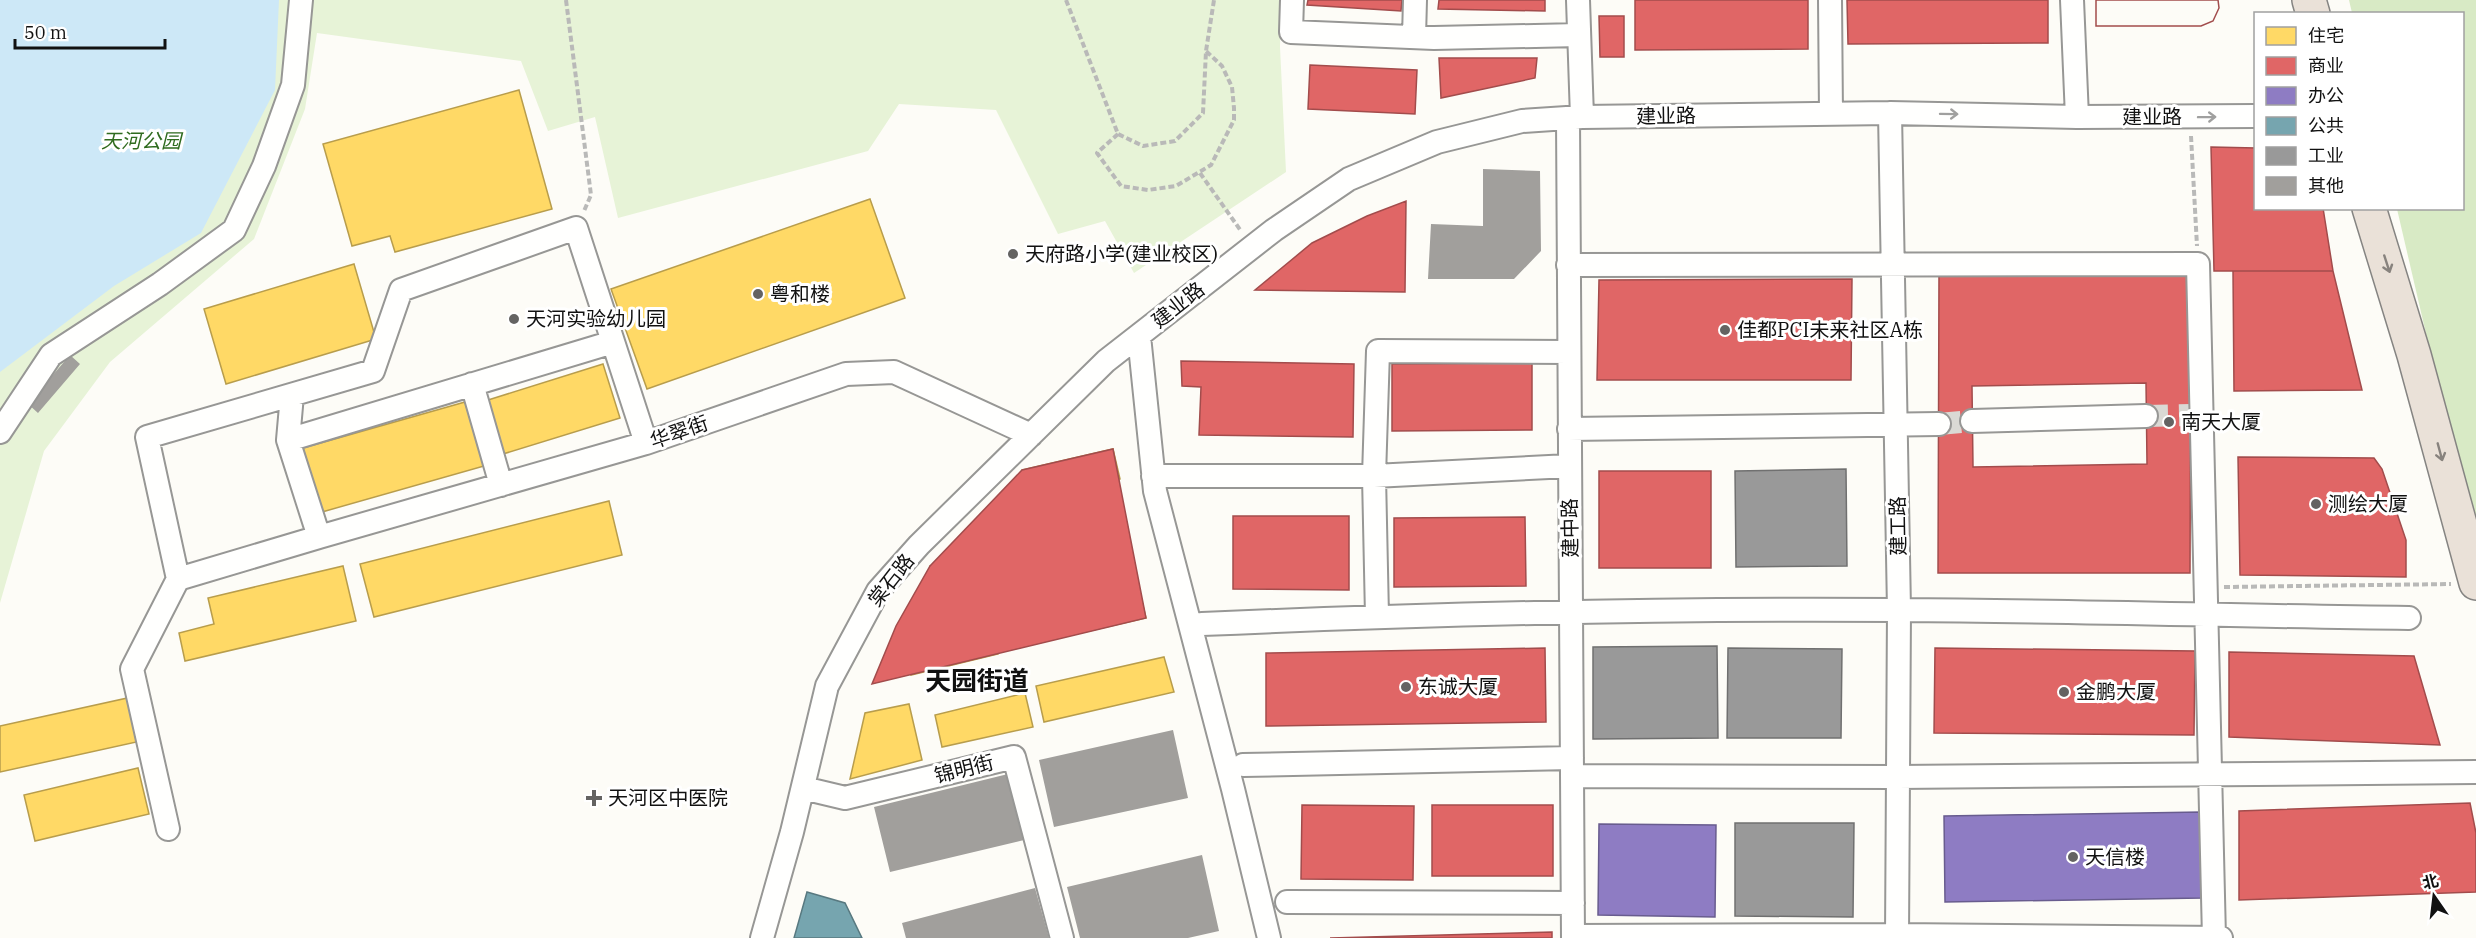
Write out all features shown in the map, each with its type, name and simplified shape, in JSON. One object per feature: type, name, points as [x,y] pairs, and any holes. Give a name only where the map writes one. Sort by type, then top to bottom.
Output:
[{"type":"highway","points":[[2370,210],[2411,344],[2455,507],[2464,584]]},
{"type":"highway","points":[[2455,507],[2476,545]]},
{"type":"street","points":[[0,432],[51,355],[160,284],[234,230],[264,166],[293,85],[301,0]]},
{"type":"street","points":[[1292,0],[1291,32],[1414,37],[1579,35]]},
{"type":"street","points":[[1414,37],[1415,0]]},
{"type":"street","name":"建中路","points":[[1573,937],[1568,265],[1579,35],[1578,0]]},
{"type":"street","points":[[1830,0],[1830,114]]},
{"type":"street","points":[[2073,0],[2077,117]]},
{"type":"street","name":"建业路","points":[[1139,336],[1253,246],[1349,179],[1437,142],[1522,121],[1575,117],[1890,113],[2077,117],[2254,116]]},
{"type":"street","name":"建工路","points":[[1890,113],[1899,610],[1897,936]]},
{"type":"street","points":[[168,829],[132,669],[178,579],[147,437],[373,371],[401,290],[576,228],[646,443]]},
{"type":"street","points":[[1568,265],[2198,264],[2196,415],[2207,615],[2214,938]]},
{"type":"street","points":[[1139,336],[1153,476],[1269,938]]},
{"type":"street","name":"棠石路","points":[[762,938],[803,788],[827,686],[878,591],[919,545],[1106,361],[1139,336]]},
{"type":"street","points":[[288,440],[613,342]]},
{"type":"street","points":[[1377,616],[1374,476],[1377,351],[1569,352]]},
{"type":"street","name":"华翠街","points":[[178,579],[646,443],[846,374],[894,372],[1031,435]]},
{"type":"street","points":[[472,384],[501,485]]},
{"type":"street","points":[[292,395],[288,440],[319,537]]},
{"type":"street","points":[[1972,421],[2146,416]]},
{"type":"street","points":[[1569,429],[1939,424]]},
{"type":"street","points":[[1153,476],[1374,476],[1569,466]]},
{"type":"street","points":[[1202,624],[1377,616],[1571,612],[1899,610],[2409,618]]},
{"type":"street","name":"锦明街","points":[[803,788],[844,798],[1014,757],[1062,938]]},
{"type":"street","points":[[1243,765],[1572,767],[1898,777],[2476,772]]},
{"type":"street","points":[[1287,903],[1573,903]]},
{"type":"street","points":[[1573,937],[2221,938]]},
{"type":"path","points":[[566,0],[591,195],[576,228]]},
{"type":"path","points":[[1066,0],[1118,134],[1143,146],[1174,141],[1203,113],[1206,51],[1214,0]]},
{"type":"path","points":[[1118,134],[1097,153],[1121,186],[1148,190],[1176,186],[1211,165],[1234,120],[1232,87],[1222,66],[1206,51]]},
{"type":"path","points":[[2190,117],[2198,264]]},
{"type":"path","points":[[1200,173],[1253,246]]},
{"type":"path","points":[[2205,587],[2464,584]]},
{"type":"green space","name":"天河公园","points":[[0,0],[1281,0],[1280,47],[1286,172],[1134,273],[1105,221],[1058,234],[996,110],[899,104],[868,151],[618,218],[595,117],[548,131],[521,61],[317,33],[305,109],[254,239],[110,362],[44,451],[0,603]]},
{"type":"green space","points":[[2349,0],[2476,0],[2476,536],[2458,471],[2397,210],[2464,210],[2464,12],[2352,12]]},
{"type":"water","points":[[0,0],[279,0],[275,90],[201,233],[114,286],[0,372]]},
{"type":"building: 住宅","points":[[519,90],[552,209],[395,252],[390,236],[352,246],[323,144]]},
{"type":"building: 住宅","name":"粤和楼","points":[[870,199],[905,298],[647,389],[611,289]]},
{"type":"building: 住宅","points":[[354,264],[376,339],[226,384],[204,309]]},
{"type":"building: 住宅","points":[[603,364],[620,418],[503,454],[488,400]]},
{"type":"building: 住宅","points":[[465,402],[484,466],[322,512],[303,448]]},
{"type":"building: 住宅","points":[[1113,449],[1120,479],[1029,501],[1022,470]]},
{"type":"building: 住宅","points":[[609,501],[622,555],[374,617],[360,564]]},
{"type":"building: 住宅","points":[[1123,518],[1130,552],[995,582],[987,549]]},
{"type":"building: 住宅","points":[[974,554],[982,586],[938,597],[930,566]]},
{"type":"building: 住宅","points":[[343,566],[356,621],[185,661],[179,633],[214,624],[208,598]]},
{"type":"building: 住宅","points":[[1138,585],[1146,618],[1011,649],[1004,615]]},
{"type":"building: 住宅","points":[[991,621],[998,654],[911,675],[903,644]]},
{"type":"building: 住宅","points":[[1164,657],[1174,692],[1044,722],[1036,686]]},
{"type":"building: 住宅","points":[[1025,693],[1033,727],[942,747],[935,715]]},
{"type":"building: 住宅","points":[[132,697],[141,741],[0,772],[0,726]]},
{"type":"building: 住宅","points":[[909,704],[922,760],[850,779],[865,713]]},
{"type":"building: 住宅","points":[[138,768],[149,814],[35,841],[24,795]]},
{"type":"building: 商业","points":[[1308,0],[1402,0],[1401,11],[1307,5]]},
{"type":"building: 商业","points":[[1439,0],[1545,0],[1545,11],[1438,9]]},
{"type":"building: 商业","points":[[1635,0],[1808,0],[1808,49],[1635,50]]},
{"type":"building: 商业","points":[[1847,0],[2048,0],[2048,43],[1848,44]]},
{"type":"building: 商业","points":[[2096,0],[2218,0],[2219,8],[2213,21],[2201,26],[2096,26]]},
{"type":"building: 商业","points":[[2096,0],[2218,0],[2219,8],[2213,21],[2201,26],[2096,26]]},
{"type":"building: 商业","points":[[1599,16],[1624,16],[1624,57],[1600,57]]},
{"type":"building: 商业","points":[[1439,58],[1537,58],[1535,78],[1441,98]]},
{"type":"building: 商业","points":[[1310,65],[1417,70],[1415,114],[1308,109]]},
{"type":"building: 商业","points":[[2211,147],[2254,148],[2254,210],[2323,210],[2333,271],[2214,271]]},
{"type":"building: 商业","points":[[1406,201],[1405,292],[1255,290],[1312,243],[1367,216]]},
{"type":"building: 商业","points":[[2233,271],[2333,271],[2362,390],[2234,391]]},
{"type":"building: 商业","name":"南天大厦","points":[[1939,272],[2191,273],[2190,573],[1938,573]],"holes":[[[2146,383],[2147,464],[1973,467],[1972,386]]]},
{"type":"building: 商业","name":"佳都PCI未来社区A栋","points":[[1852,279],[1851,380],[1597,380],[1599,280]]},
{"type":"building: 商业","points":[[1181,361],[1354,364],[1353,437],[1199,435],[1201,387],[1182,386]]},
{"type":"building: 商业","points":[[1532,363],[1532,430],[1392,431],[1392,364]]},
{"type":"building: 商业","points":[[1113,449],[1146,618],[872,684],[896,626],[930,566],[1022,470]]},
{"type":"building: 商业","name":"测绘大厦","points":[[2238,457],[2374,458],[2382,469],[2406,540],[2406,577],[2240,575]]},
{"type":"building: 商业","points":[[1599,471],[1711,471],[1711,568],[1599,568]]},
{"type":"building: 商业","points":[[1233,516],[1349,516],[1349,590],[1233,589]]},
{"type":"building: 商业","points":[[1525,517],[1526,586],[1394,587],[1394,518]]},
{"type":"building: 商业","name":"东诚大厦","points":[[1545,648],[1546,722],[1266,726],[1266,653]]},
{"type":"building: 商业","name":"金鹏大厦","points":[[1935,648],[2195,651],[2194,735],[1934,733]]},
{"type":"building: 商业","points":[[2229,652],[2414,656],[2440,745],[2229,737]]},
{"type":"building: 商业","points":[[2470,803],[2476,833],[2476,892],[2239,900],[2239,811]]},
{"type":"building: 商业","points":[[1302,805],[1414,806],[1413,880],[1301,879]]},
{"type":"building: 商业","points":[[1432,805],[1553,805],[1553,876],[1432,876]]},
{"type":"building: 商业","points":[[1552,932],[1552,938],[1330,938]]},
{"type":"building: 办公","name":"天信楼","points":[[2201,812],[2202,898],[1945,902],[1944,816]]},
{"type":"building: 办公","points":[[1599,824],[1716,825],[1715,917],[1598,915]]},
{"type":"building: 公共","points":[[807,892],[845,903],[862,938],[794,938]]},
{"type":"building: 工业","points":[[1846,469],[1847,566],[1736,567],[1735,471]]},
{"type":"building: 工业","points":[[1717,646],[1718,738],[1593,739],[1593,647]]},
{"type":"building: 工业","points":[[1728,648],[1842,649],[1841,738],[1727,738]]},
{"type":"building: 工业","points":[[1735,823],[1854,823],[1853,917],[1735,916]]},
{"type":"building: 其他","points":[[1483,169],[1540,171],[1541,251],[1514,279],[1428,279],[1431,224],[1483,226]]},
{"type":"building: 其他","points":[[70,355],[80,364],[38,413],[28,404]]},
{"type":"building: 其他","points":[[1173,730],[1188,798],[1054,827],[1039,760]]},
{"type":"building: 其他","points":[[1008,774],[1024,840],[890,872],[874,807]]},
{"type":"building: 其他","points":[[1202,855],[1219,931],[1188,938],[1080,938],[1067,887]]},
{"type":"building: 其他","points":[[1035,888],[1049,938],[906,938],[902,923]]},
{"type":"tunnel","points":[[2146,416],[2191,415]]},
{"type":"tunnel","points":[[1939,424],[1972,421]]},
{"type":"place","name":"天府路小学(建业校区)","points":[[1013,254]]},
{"type":"place","name":"粤和楼","points":[[758,294]]},
{"type":"place","name":"天河实验幼儿园","points":[[514,319]]},
{"type":"place","name":"佳都PCI未来社区A栋","points":[[1725,330]]},
{"type":"place","name":"南天大厦","points":[[2169,422]]},
{"type":"place","name":"测绘大厦","points":[[2316,504]]},
{"type":"place","name":"东诚大厦","points":[[1406,687]]},
{"type":"place","name":"金鹏大厦","points":[[2064,692]]},
{"type":"place","name":"天河区中医院","points":[[594,798]]},
{"type":"place","name":"天信楼","points":[[2073,857]]},
{"type":"district","name":"天园街道","points":[[977,681]]}]
